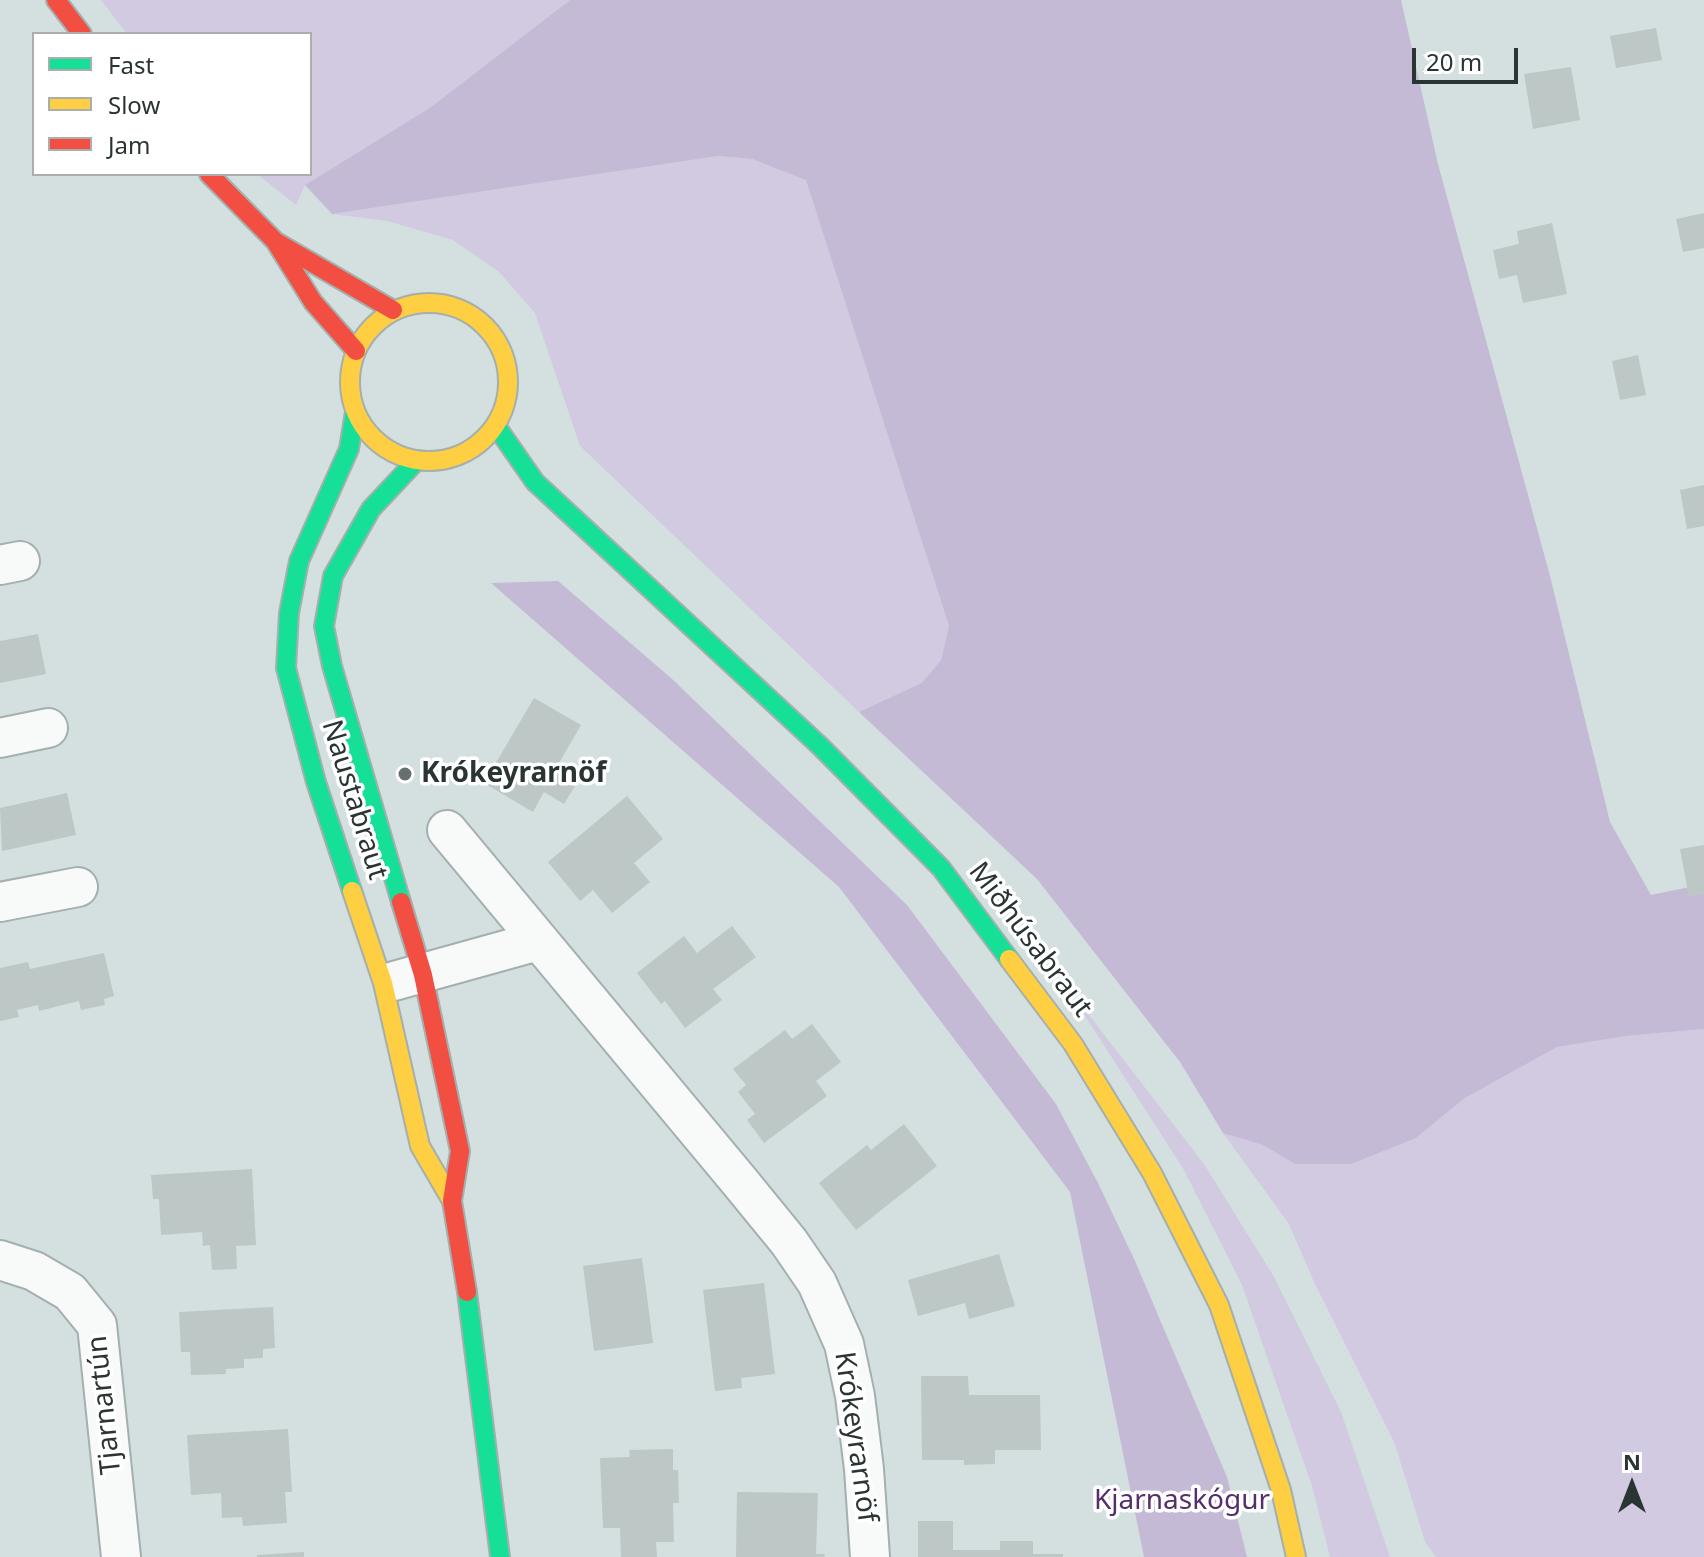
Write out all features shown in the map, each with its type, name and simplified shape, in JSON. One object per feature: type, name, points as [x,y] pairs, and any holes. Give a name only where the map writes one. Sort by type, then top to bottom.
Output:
[{"type":"street","points":[[56,0],[80,32]]},
{"type":"street","points":[[211,176],[275,241],[313,302],[356,351]]},
{"type":"street","points":[[275,241],[393,310]]},
{"type":"street","points":[[418,303],[444,303],[469,312],[489,329],[503,351],[509,376],[506,402],[496,426],[481,443],[461,455],[440,461],[417,460],[391,452],[370,435],[355,412],[350,392],[350,371],[356,351],[365,335],[393,310],[418,303]]},
{"type":"street","name":"Naustabraut","points":[[355,412],[349,449],[299,561],[289,613],[286,668],[316,782],[383,983],[420,1146],[452,1201],[463,1259],[500,1557]]},
{"type":"street","name":"Miðhúsabraut","points":[[496,426],[535,482],[820,746],[941,868],[1073,1044],[1152,1173],[1219,1305],[1281,1490],[1296,1557]]},
{"type":"street","name":"Miðhúsabraut","points":[[461,455],[535,482]]},
{"type":"street","name":"Naustabraut","points":[[417,460],[371,509],[333,576],[324,626],[332,666],[423,975],[460,1151],[452,1201]]},
{"type":"street","points":[[0,738],[48,728]]},
{"type":"street","name":"Krókeyrarnöf","points":[[447,830],[740,1182],[789,1242],[817,1283],[844,1344],[855,1396],[870,1557]]},
{"type":"street","points":[[0,902],[78,887]]},
{"type":"street","points":[[383,983],[423,975],[538,941]]},
{"type":"street","name":"Tjarnartún","points":[[0,1260],[34,1271],[70,1292],[97,1325],[121,1557]]},
{"type":"shaded area","points":[[101,0],[570,0],[431,107],[305,185],[296,205],[260,176],[312,176],[312,32],[125,32]]},
{"type":"shaded area","points":[[718,156],[752,159],[806,179],[949,626],[941,660],[922,684],[859,712],[580,446],[535,313],[499,272],[453,240],[387,221],[332,214]]},
{"type":"shaded area","points":[[1062,980],[1204,1164],[1274,1277],[1341,1412],[1390,1557],[1330,1557],[1312,1486],[1242,1285],[1184,1170]]},
{"type":"shaded area","points":[[1704,1029],[1704,1557],[1436,1557],[1425,1542],[1395,1444],[1315,1284],[1289,1224],[1223,1133],[1263,1145],[1296,1164],[1416,1138],[1465,1098],[1557,1047],[1627,1036]]},
{"type":"green space","points":[[570,0],[1401,0],[1438,164],[1550,576],[1610,822],[1651,895],[1704,884],[1704,1029],[1627,1036],[1557,1047],[1465,1098],[1416,1138],[1351,1164],[1295,1164],[1263,1145],[1223,1133],[1180,1062],[1037,879],[859,712],[922,683],[941,660],[949,626],[806,180],[752,159],[718,156],[332,214],[305,185],[431,107]]},
{"type":"green space","name":"Kjarnaskógur","points":[[558,581],[671,678],[907,905],[1056,1104],[1135,1261],[1227,1477],[1247,1557],[1144,1557],[1070,1192],[839,887],[491,583]]},
{"type":"building","points":[[1656,28],[1662,60],[1616,68],[1610,36]]},
{"type":"building","points":[[1571,67],[1580,120],[1533,129],[1524,74]]},
{"type":"building","points":[[1704,213],[1704,248],[1683,252],[1676,219]]},
{"type":"building","points":[[1552,223],[1567,294],[1523,303],[1517,275],[1499,279],[1493,250],[1519,244],[1517,231]]},
{"type":"building","points":[[1638,355],[1646,395],[1620,400],[1612,361]]},
{"type":"building","points":[[1704,485],[1704,526],[1687,529],[1680,490]]},
{"type":"building","points":[[38,634],[46,674],[0,683],[0,641]]},
{"type":"building","points":[[534,698],[581,725],[559,763],[581,776],[564,804],[544,792],[533,812],[484,783]]},
{"type":"building","points":[[67,793],[76,835],[2,851],[0,808]]},
{"type":"building","points":[[627,796],[663,839],[634,863],[650,882],[612,913],[593,890],[580,901],[548,862]]},
{"type":"building","points":[[1704,845],[1704,894],[1689,897],[1680,849]]},
{"type":"building","points":[[732,926],[756,957],[713,989],[722,1000],[685,1028],[665,1001],[661,1004],[637,973],[684,936],[697,953]]},
{"type":"building","points":[[104,953],[114,996],[104,999],[105,1005],[81,1010],[79,1001],[39,1011],[38,1005],[17,1010],[19,1017],[0,1021],[0,968],[28,962],[30,969]]},
{"type":"building","points":[[812,1024],[841,1062],[816,1081],[827,1096],[764,1143],[747,1120],[755,1114],[738,1092],[746,1085],[733,1069],[785,1030],[792,1039]]},
{"type":"building","points":[[904,1124],[937,1166],[856,1230],[819,1183],[867,1145],[871,1150]]},
{"type":"building","points":[[252,1169],[256,1245],[236,1246],[237,1269],[212,1270],[210,1245],[203,1246],[202,1232],[161,1235],[159,1199],[153,1199],[151,1175]]},
{"type":"building","points":[[999,1254],[1015,1306],[969,1319],[965,1303],[918,1316],[908,1280]]},
{"type":"building","points":[[642,1258],[653,1343],[594,1351],[583,1266]]},
{"type":"building","points":[[764,1283],[775,1374],[741,1378],[742,1388],[715,1391],[703,1290]]},
{"type":"building","points":[[273,1307],[275,1348],[263,1349],[263,1358],[244,1359],[244,1368],[226,1369],[226,1374],[191,1375],[190,1352],[181,1352],[179,1312]]},
{"type":"building","points":[[921,1376],[968,1376],[969,1395],[1040,1395],[1041,1450],[995,1450],[995,1464],[964,1465],[964,1460],[922,1460]]},
{"type":"building","points":[[288,1429],[292,1492],[285,1492],[287,1523],[243,1526],[242,1517],[222,1518],[221,1493],[191,1495],[187,1435]]},
{"type":"building","points":[[673,1449],[673,1470],[678,1470],[679,1503],[673,1503],[674,1542],[656,1542],[657,1557],[621,1557],[620,1528],[603,1528],[600,1458],[630,1457],[629,1450]]},
{"type":"building","points":[[737,1492],[818,1493],[816,1554],[825,1554],[824,1557],[736,1557]]},
{"type":"building","points":[[918,1521],[953,1521],[953,1550],[1000,1550],[1000,1541],[1033,1541],[1033,1554],[1063,1554],[1063,1557],[918,1557]]},
{"type":"building","points":[[304,1552],[304,1557],[257,1557],[257,1555]]},
{"type":"traffic: fast","points":[[352,891],[316,782],[286,668],[289,613],[299,561],[349,449],[355,412]]},
{"type":"traffic: fast","points":[[496,426],[535,482],[820,746],[941,868],[1009,959]]},
{"type":"traffic: fast","points":[[401,902],[332,666],[324,626],[333,576],[371,509],[417,460]]},
{"type":"traffic: fast","points":[[467,1292],[500,1557]]},
{"type":"traffic: slow","points":[[429,303],[459,309],[485,326],[502,352],[508,382],[502,412],[485,438],[459,455],[429,461],[399,455],[373,438],[356,412],[350,382],[356,352],[373,326],[399,309],[429,303]]},
{"type":"traffic: slow","points":[[352,891],[383,983],[420,1146],[452,1201]]},
{"type":"traffic: slow","points":[[1009,959],[1073,1044],[1152,1173],[1219,1305],[1281,1490],[1296,1557]]},
{"type":"traffic: jam","points":[[56,0],[80,32]]},
{"type":"traffic: jam","points":[[211,176],[275,241],[313,302],[356,351]]},
{"type":"traffic: jam","points":[[278,243],[393,310]]},
{"type":"traffic: jam","points":[[401,902],[423,975],[460,1151],[452,1201],[467,1292]]},
{"type":"place","name":"Krókeyrarnöf","points":[[405,774]]}]
